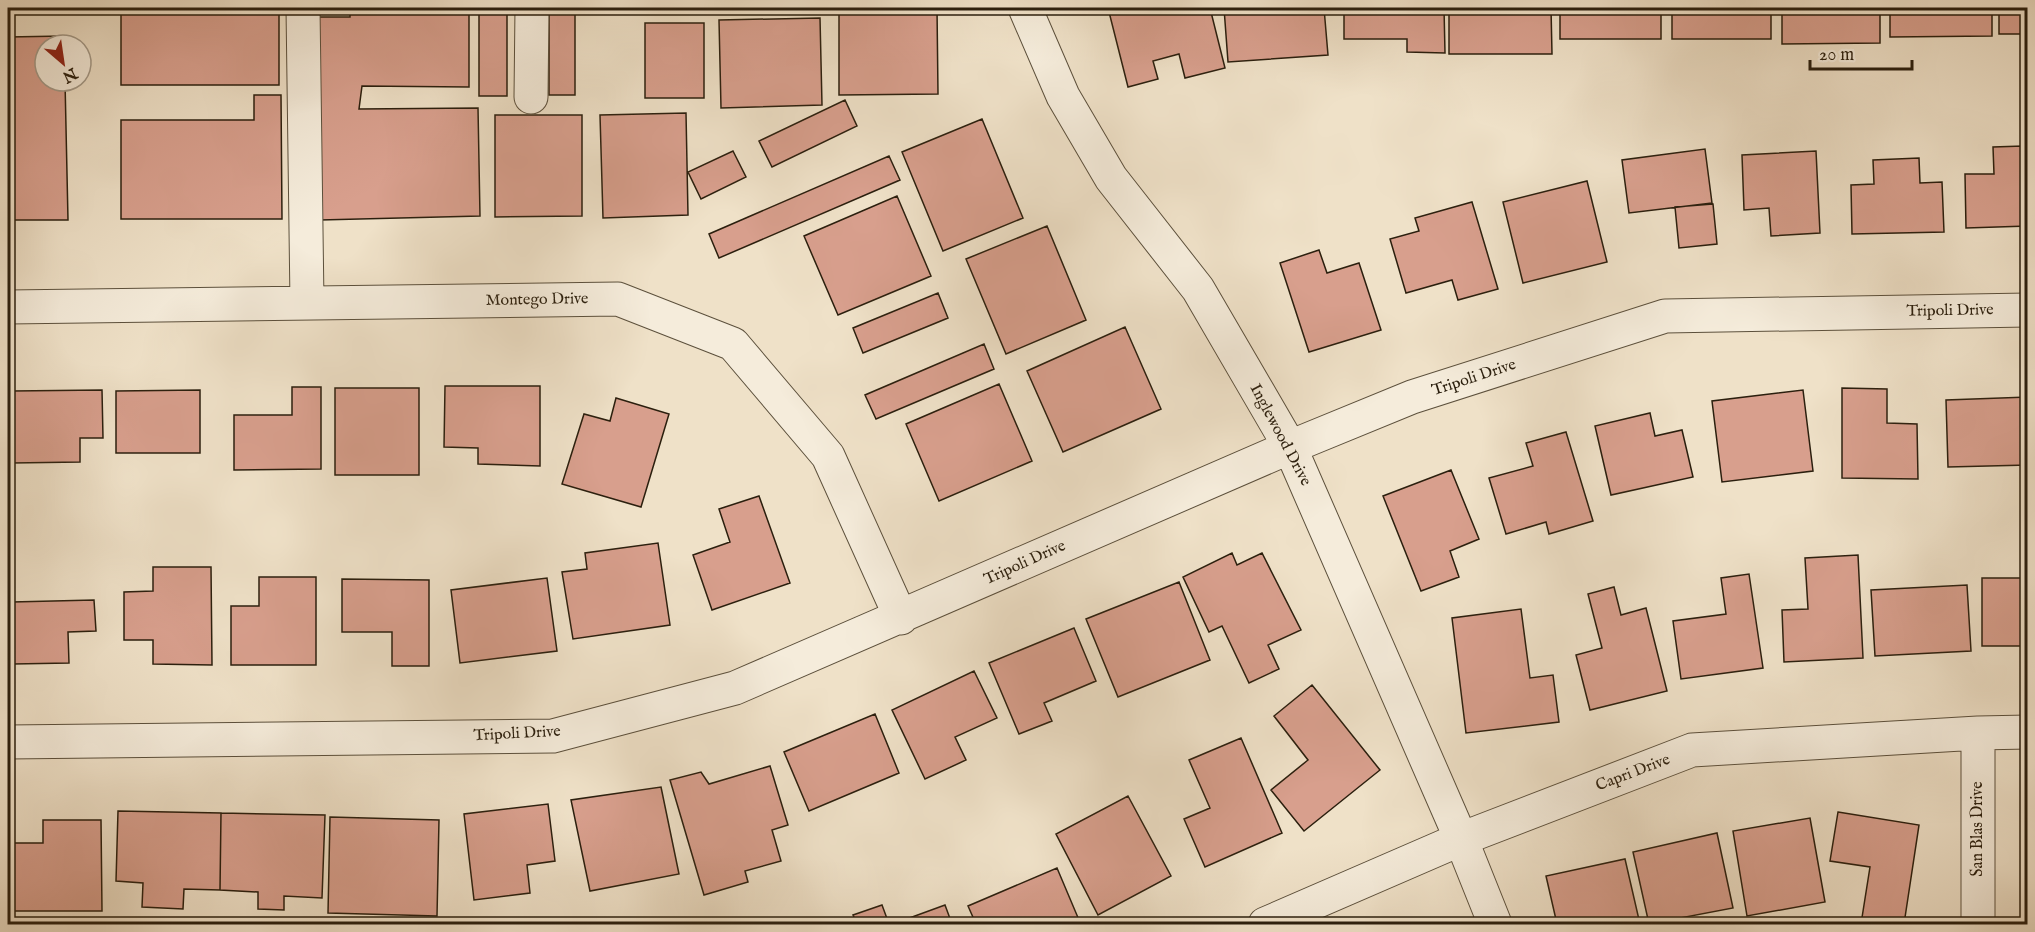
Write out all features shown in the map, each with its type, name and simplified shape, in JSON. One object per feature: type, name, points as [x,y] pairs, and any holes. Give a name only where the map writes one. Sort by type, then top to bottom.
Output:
[{"type":"street","points":[[303,8],[307,303]]},
{"type":"street","points":[[531,97],[532,8]]},
{"type":"street","name":"Inglewood Drive","points":[[1025,8],[1063,96],[1111,178],[1198,289],[1290,447],[1461,839],[1495,924]]},
{"type":"street","name":"Montego Drive","points":[[8,307],[618,299],[733,345],[828,456],[901,618]]},
{"type":"street","name":"Tripoli Drive","points":[[8,742],[553,736],[735,688],[901,618],[1290,447],[1412,398],[1665,316],[2028,310]]},
{"type":"street","name":"Capri Drive","points":[[1265,924],[1461,839],[1692,750],[2028,732]]},
{"type":"street","name":"San Blas Drive","points":[[1977,733],[1978,924]]},
{"type":"building","points":[[8,8],[64,8],[64,11],[8,12]]},
{"type":"building","points":[[121,8],[279,8],[279,85],[121,85]]},
{"type":"building","points":[[350,8],[469,8],[469,87],[362,86],[359,109],[478,108],[480,216],[320,220],[319,17],[350,17]]},
{"type":"building","points":[[479,8],[507,8],[507,96],[479,96]]},
{"type":"building","points":[[823,8],[823,12],[626,9]]},
{"type":"building","points":[[839,8],[937,8],[938,94],[839,95]]},
{"type":"building","points":[[1108,8],[1210,8],[1225,68],[1185,78],[1179,54],[1153,61],[1158,79],[1128,87]]},
{"type":"building","points":[[1224,8],[1324,8],[1328,55],[1228,62]]},
{"type":"building","points":[[1344,8],[1444,8],[1445,53],[1407,52],[1407,39],[1344,39]]},
{"type":"building","points":[[1449,8],[1551,8],[1552,54],[1449,54]]},
{"type":"building","points":[[1560,8],[1661,8],[1661,39],[1560,39]]},
{"type":"building","points":[[1672,8],[1771,8],[1771,39],[1672,39]]},
{"type":"building","points":[[1782,8],[1880,8],[1880,43],[1782,44]]},
{"type":"building","points":[[1890,8],[1992,8],[1992,36],[1890,37]]},
{"type":"building","points":[[1999,8],[2028,8],[2028,34],[1999,34]]},
{"type":"building","points":[[549,13],[575,13],[575,95],[549,95]]},
{"type":"building","points":[[820,18],[822,105],[721,108],[719,20]]},
{"type":"building","points":[[645,23],[704,23],[704,98],[645,98]]},
{"type":"building","points":[[8,37],[33,37],[33,93],[65,93],[68,220],[8,220]]},
{"type":"building","points":[[254,95],[281,95],[282,219],[121,219],[121,120],[254,120]]},
{"type":"building","points":[[845,100],[857,126],[772,167],[759,141]]},
{"type":"building","points":[[686,113],[688,215],[603,218],[600,115]]},
{"type":"building","points":[[495,115],[582,115],[582,216],[495,217]]},
{"type":"building","points":[[982,119],[1023,218],[943,251],[902,152]]},
{"type":"building","points":[[2023,146],[2024,173],[2028,173],[2028,226],[1966,228],[1965,174],[1994,174],[1993,147]]},
{"type":"building","points":[[1705,149],[1712,203],[1629,213],[1622,160]]},
{"type":"building","points":[[733,151],[746,177],[701,199],[688,172]]},
{"type":"building","points":[[1816,151],[1820,233],[1771,236],[1769,208],[1744,210],[1742,155]]},
{"type":"building","points":[[889,156],[900,180],[719,258],[709,234]]},
{"type":"building","points":[[1919,158],[1920,183],[1942,182],[1944,232],[1852,234],[1851,185],[1874,184],[1873,160]]},
{"type":"building","points":[[1587,181],[1607,262],[1523,283],[1503,202]]},
{"type":"building","points":[[897,196],[931,276],[838,315],[804,236]]},
{"type":"building","points":[[1472,202],[1498,289],[1458,300],[1452,280],[1406,293],[1390,239],[1419,231],[1415,218]]},
{"type":"building","points":[[1713,204],[1717,244],[1679,248],[1675,207]]},
{"type":"building","points":[[1047,226],[1086,320],[1006,354],[966,259]]},
{"type":"building","points":[[1319,250],[1327,273],[1359,263],[1381,330],[1309,352],[1280,263]]},
{"type":"building","points":[[938,293],[948,318],[863,353],[853,328]]},
{"type":"building","points":[[1125,327],[1161,409],[1063,452],[1027,371]]},
{"type":"building","points":[[984,344],[994,369],[876,419],[865,395]]},
{"type":"building","points":[[999,384],[1032,461],[939,501],[906,424]]},
{"type":"building","points":[[445,386],[540,386],[540,466],[478,464],[478,448],[444,447]]},
{"type":"building","points":[[292,387],[321,387],[321,469],[234,470],[234,415],[292,415]]},
{"type":"building","points":[[335,388],[419,388],[419,475],[335,475]]},
{"type":"building","points":[[1842,388],[1887,389],[1887,423],[1917,424],[1918,479],[1842,478]]},
{"type":"building","points":[[102,390],[103,438],[80,438],[80,462],[12,463],[12,391]]},
{"type":"building","points":[[200,390],[200,453],[116,453],[116,391]]},
{"type":"building","points":[[1803,390],[1813,471],[1722,482],[1712,401]]},
{"type":"building","points":[[2028,397],[2028,465],[1948,467],[1946,400]]},
{"type":"building","points":[[616,398],[669,414],[641,507],[562,484],[584,414],[610,421]]},
{"type":"building","points":[[1650,413],[1655,436],[1682,430],[1693,477],[1611,495],[1595,426]]},
{"type":"building","points":[[1566,432],[1593,521],[1549,534],[1546,522],[1506,534],[1489,478],[1533,466],[1526,443]]},
{"type":"building","points":[[1451,470],[1479,539],[1450,551],[1459,577],[1421,591],[1383,496]]},
{"type":"building","points":[[759,496],[790,583],[712,610],[693,555],[730,542],[719,509]]},
{"type":"building","points":[[658,543],[670,625],[573,639],[562,572],[587,569],[585,553]]},
{"type":"building","points":[[1232,553],[1237,565],[1262,553],[1301,630],[1268,645],[1279,669],[1249,683],[1222,626],[1209,632],[1183,577]]},
{"type":"building","points":[[1858,555],[1863,658],[1784,662],[1782,610],[1808,609],[1805,558]]},
{"type":"building","points":[[153,567],[211,567],[212,665],[153,664],[153,640],[124,640],[124,592],[153,591]]},
{"type":"building","points":[[1749,574],[1763,668],[1681,679],[1673,621],[1726,614],[1721,578]]},
{"type":"building","points":[[259,577],[316,577],[316,665],[231,665],[231,606],[259,606]]},
{"type":"building","points":[[547,578],[557,651],[460,663],[451,590]]},
{"type":"building","points":[[1982,578],[2028,578],[2028,646],[1982,646]]},
{"type":"building","points":[[342,579],[429,580],[429,666],[392,666],[392,632],[342,632]]},
{"type":"building","points":[[1179,582],[1210,660],[1118,697],[1086,619]]},
{"type":"building","points":[[1967,585],[1971,651],[1875,656],[1871,590]]},
{"type":"building","points":[[1614,587],[1621,615],[1646,608],[1667,691],[1590,710],[1576,655],[1602,648],[1588,594]]},
{"type":"building","points":[[94,600],[96,631],[68,632],[69,663],[13,664],[12,602]]},
{"type":"building","points":[[1521,609],[1530,678],[1553,675],[1559,722],[1466,733],[1452,618]]},
{"type":"building","points":[[1074,628],[1096,681],[1044,703],[1052,721],[1019,734],[989,663]]},
{"type":"building","points":[[974,671],[997,718],[955,737],[966,760],[925,779],[892,710]]},
{"type":"building","points":[[1312,685],[1380,770],[1304,831],[1271,790],[1308,760],[1274,716]]},
{"type":"building","points":[[875,714],[899,773],[809,811],[784,752]]},
{"type":"building","points":[[1241,738],[1282,833],[1205,867],[1184,819],[1210,808],[1189,760]]},
{"type":"building","points":[[770,766],[788,825],[772,830],[781,861],[745,871],[748,882],[704,895],[670,780],[701,772],[709,784]]},
{"type":"building","points":[[661,787],[679,874],[590,891],[571,800]]},
{"type":"building","points":[[1128,796],[1171,876],[1098,915],[1056,834]]},
{"type":"building","points":[[2026,803],[2028,803],[2028,875],[2024,875]]},
{"type":"building","points":[[548,804],[555,861],[527,865],[530,893],[474,900],[464,814]]},
{"type":"building","points":[[118,811],[221,813],[220,890],[184,889],[183,909],[142,907],[143,883],[116,881]]},
{"type":"building","points":[[1838,812],[1919,825],[1904,924],[1861,924],[1870,867],[1830,861]]},
{"type":"building","points":[[221,813],[325,815],[322,898],[284,896],[284,910],[258,909],[258,892],[220,890]]},
{"type":"building","points":[[330,817],[439,820],[437,916],[328,913]]},
{"type":"building","points":[[1810,818],[1825,902],[1747,916],[1733,831]]},
{"type":"building","points":[[43,820],[101,820],[102,911],[14,911],[14,843],[43,843]]},
{"type":"building","points":[[1717,833],[1733,908],[1649,924],[1633,852]]},
{"type":"building","points":[[1625,859],[1640,924],[1557,924],[1546,876]]},
{"type":"building","points":[[1057,868],[1079,920],[1069,924],[976,924],[968,906]]},
{"type":"building","points":[[882,905],[889,924],[857,924],[853,915]]},
{"type":"building","points":[[945,905],[952,924],[893,924]]}]
